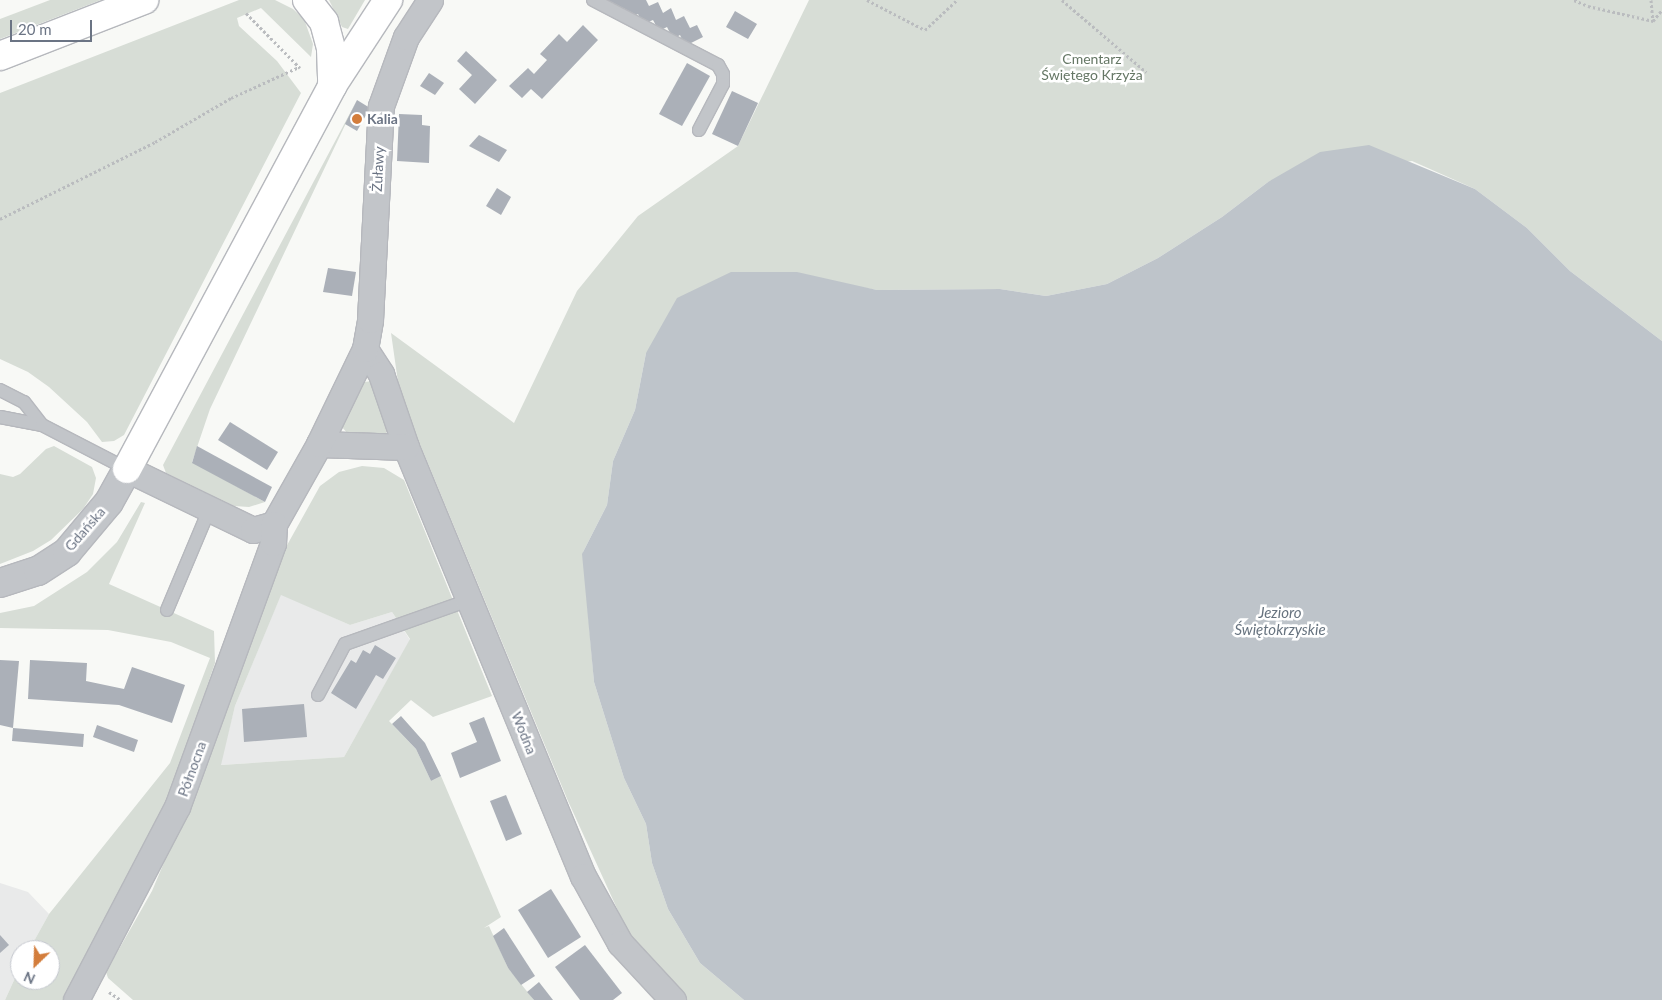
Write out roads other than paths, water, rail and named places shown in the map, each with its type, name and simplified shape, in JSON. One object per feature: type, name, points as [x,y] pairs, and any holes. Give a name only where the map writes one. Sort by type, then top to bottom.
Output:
[{"type":"main road","points":[[0,56],[144,0]]},
{"type":"main road","points":[[117,10],[162,0]]},
{"type":"main road","points":[[307,0],[324,22],[331,49],[332,86]]},
{"type":"main road","points":[[127,469],[332,86],[388,0]]},
{"type":"street","name":"Żuławy","points":[[274,524],[319,444],[365,349],[370,320],[381,106],[406,36],[430,0]]},
{"type":"street","name":"Wodna","points":[[365,349],[381,374],[406,447],[583,876],[620,943],[673,1000]]},
{"type":"street","points":[[319,444],[406,447]]},
{"type":"street","points":[[127,469],[253,530],[274,524]]},
{"type":"street","name":"Gdańska","points":[[0,583],[38,570],[67,552],[108,502],[127,469]]},
{"type":"street","name":"Północna","points":[[76,1000],[177,807],[273,543],[274,524]]},
{"type":"lane","points":[[593,0],[718,65],[723,74],[723,84],[698,130]]},
{"type":"lane","points":[[0,390],[24,402],[42,425]]},
{"type":"lane","points":[[0,417],[42,425],[127,469]]},
{"type":"lane","points":[[166,610],[209,510]]},
{"type":"lane","points":[[318,695],[345,644],[469,600]]},
{"type":"water","name":"Jezioro Świętokrzyskie","points":[[1369,145],[1475,189],[1527,228],[1570,271],[1662,341],[1662,1000],[744,1000],[700,963],[668,909],[652,863],[646,824],[624,778],[594,682],[582,554],[607,505],[613,461],[635,410],[646,353],[677,298],[731,272],[797,272],[877,290],[1000,289],[1046,296],[1107,284],[1158,258],[1222,217],[1268,182],[1320,152]]},
{"type":"place","name":"Kalia","points":[[357,119]]},
{"type":"park label","name":"Cmentarz Świętego Krzyża","points":[[1092,68]]}]
